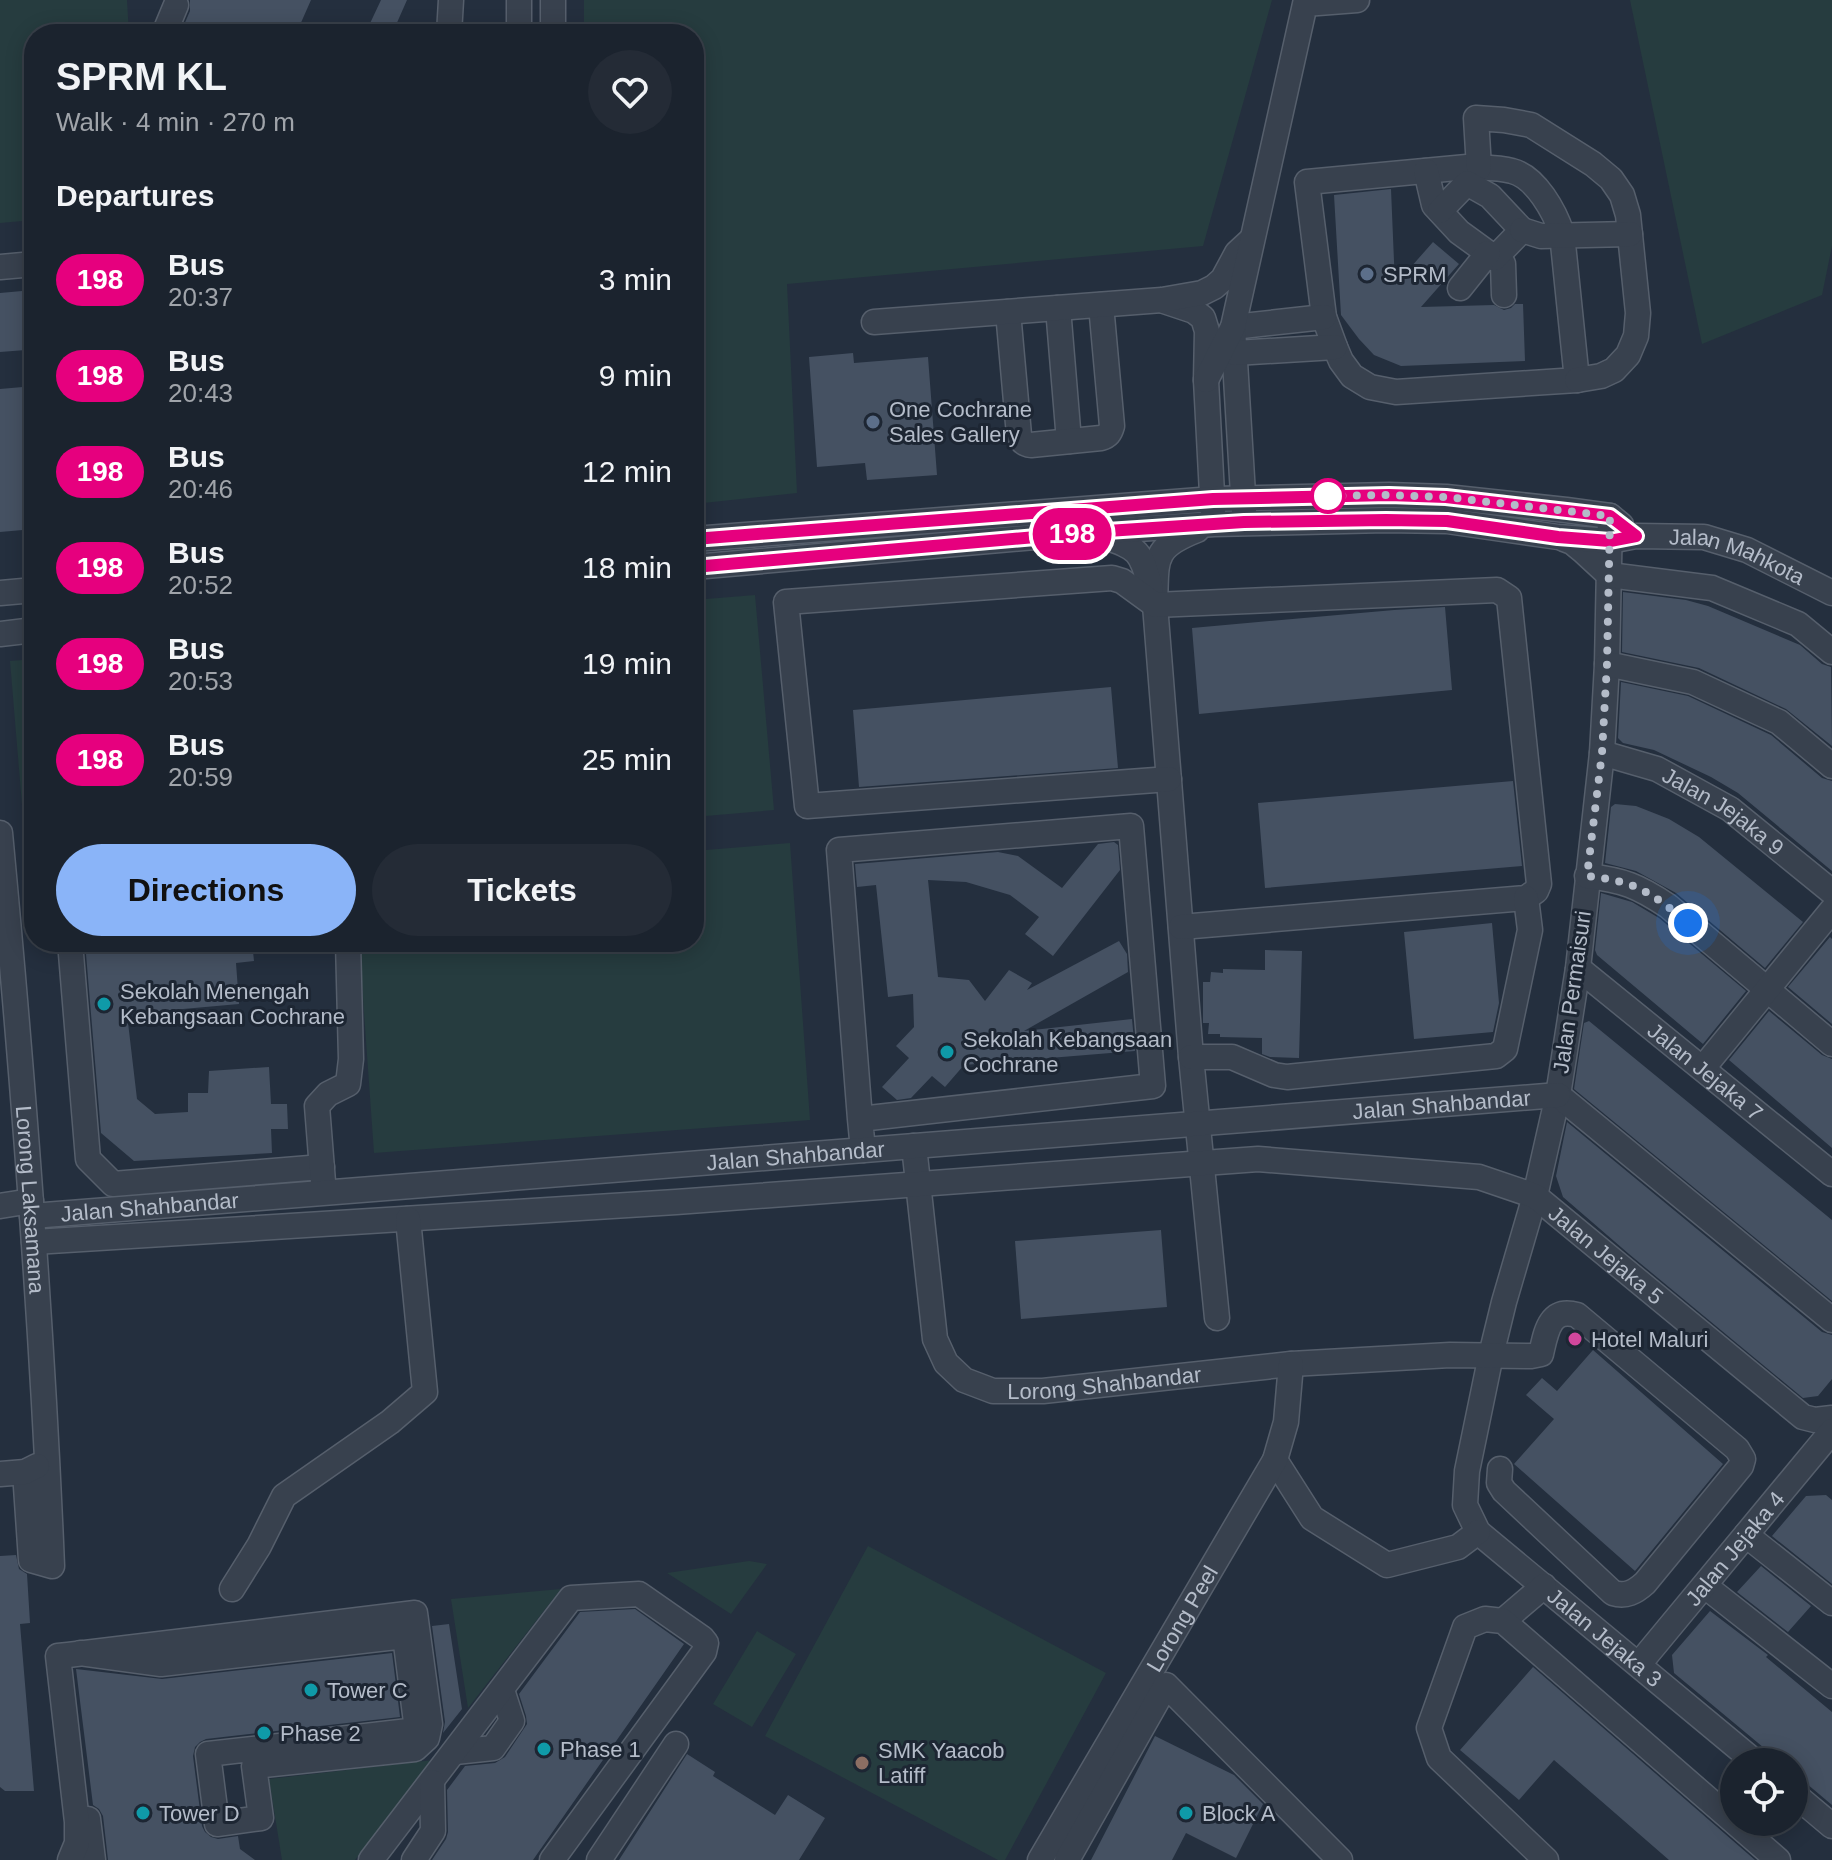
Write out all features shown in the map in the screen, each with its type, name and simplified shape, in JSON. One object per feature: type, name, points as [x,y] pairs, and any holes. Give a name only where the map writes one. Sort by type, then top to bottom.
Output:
[{"type":"street","points":[[450,24],[451,0]]},
{"type":"street","points":[[519,0],[519,24]]},
{"type":"street","points":[[553,0],[553,24]]},
{"type":"street","points":[[1206,380],[1233,327],[1306,2],[1357,0]]},
{"type":"street","points":[[168,24],[176,5]]},
{"type":"street","points":[[1479,168],[1476,118],[1531,125],[1611,179],[1622,195],[1628,215],[1638,313],[1636,336],[1628,355],[1614,370],[1601,376],[1577,380],[1396,392],[1370,387],[1352,376],[1341,361],[1324,317],[1307,182],[1467,167],[1514,171],[1535,186],[1556,215],[1562,234],[1577,380]]},
{"type":"street","points":[[1426,171],[1434,205],[1459,232],[1503,264],[1504,295]]},
{"type":"street","points":[[1440,211],[1467,183],[1490,196],[1522,230],[1541,236],[1630,234]]},
{"type":"street","points":[[1460,288],[1522,230]]},
{"type":"street","points":[[874,322],[1162,300],[1202,293],[1223,279],[1237,253],[1252,240]]},
{"type":"street","points":[[0,267],[24,265]]},
{"type":"street","points":[[1162,300],[1194,311],[1203,318],[1207,331],[1206,380],[1213,511]]},
{"type":"street","points":[[1008,312],[1019,435],[1021,440],[1031,445],[1101,438],[1111,432],[1101,305]]},
{"type":"street","points":[[1058,308],[1069,441]]},
{"type":"street","points":[[1233,327],[1324,317]]},
{"type":"street","points":[[1233,327],[1244,510]]},
{"type":"street","points":[[1235,353],[1335,347]]},
{"type":"street","points":[[704,538],[1244,510],[1389,495],[1446,497],[1610,516],[1636,536]]},
{"type":"street","name":"Jalan Mahkota","points":[[1244,510],[1447,521],[1610,541],[1636,536],[1704,537],[1747,550],[1832,593]]},
{"type":"street","points":[[704,566],[1092,532],[1213,511]]},
{"type":"street","points":[[1213,511],[1162,550],[1156,569],[1155,605],[1191,1057],[1217,1318]]},
{"type":"street","name":"Jalan Permaisuri","points":[[1465,1505],[1467,1471],[1491,1355],[1535,1196],[1558,1095],[1578,968],[1602,753],[1610,516]]},
{"type":"street","points":[[1092,532],[1127,544],[1137,552],[1155,605]]},
{"type":"street","points":[[1558,537],[1572,542],[1609,575],[1712,588],[1798,624],[1832,652]]},
{"type":"street","points":[[1169,779],[807,806],[786,602],[1112,578],[1122,581],[1155,605],[1497,590],[1509,598],[1539,884],[1536,891],[1526,898],[1181,927]]},
{"type":"street","points":[[0,593],[24,591]]},
{"type":"street","points":[[0,634],[24,631]]},
{"type":"street","points":[[1607,664],[1693,682],[1779,722],[1832,766]]},
{"type":"street","name":"Jalan Jejaka 9","points":[[1602,753],[1657,769],[1730,809],[1832,892]]},
{"type":"street","points":[[860,1119],[1153,1086],[1131,826],[839,850],[860,1119],[863,1150]]},
{"type":"street","name":"Lorong Laksamana","points":[[0,833],[14,979],[10,1046],[34,1242],[36,1467],[52,1566]]},
{"type":"street","points":[[1587,876],[1617,879],[1643,889],[1668,906],[1832,1044]]},
{"type":"street","points":[[1191,1057],[1232,1057],[1274,1075],[1287,1077],[1496,1056],[1505,1049],[1530,930],[1526,898]]},
{"type":"street","points":[[1703,1068],[1832,910]]},
{"type":"street","points":[[71,952],[88,1159],[113,1184],[322,1167]]},
{"type":"street","points":[[324,1192],[317,1106],[328,1094],[348,1084],[351,1059],[348,952]]},
{"type":"street","name":"Jalan Jejaka 7","points":[[1578,968],[1832,1174]]},
{"type":"street","points":[[0,1008],[14,979]]},
{"type":"street","points":[[1558,1095],[1832,1320]]},
{"type":"street","name":"Jalan Shahbandar","points":[[0,1206],[31,1208],[324,1192],[1558,1095]]},
{"type":"street","name":"Lorong Shahbandar","points":[[914,1146],[935,1339],[946,1363],[964,1380],[993,1391],[1043,1391],[1291,1364],[1450,1355],[1531,1356],[1541,1354],[1549,1325],[1556,1316],[1568,1312],[1577,1315],[1737,1449],[1743,1459],[1741,1466],[1645,1583],[1630,1594],[1621,1595],[1613,1593],[1504,1491],[1499,1483],[1500,1469]]},
{"type":"street","name":"Jalan Shahbandar","points":[[34,1242],[917,1185],[1258,1159],[1479,1177],[1535,1196]]},
{"type":"street","name":"Jalan Jejaka 5","points":[[1535,1196],[1803,1417],[1815,1420],[1832,1418]]},
{"type":"street","points":[[232,1589],[259,1546],[284,1496],[390,1422],[425,1392],[408,1219]]},
{"type":"street","name":"Lorong Peel","points":[[1054,1857],[1275,1460],[1286,1422],[1291,1364]]},
{"type":"street","name":"Jalan Jejaka 4","points":[[1639,1664],[1746,1535],[1822,1454],[1832,1431]]},
{"type":"street","points":[[1275,1460],[1312,1518],[1387,1565],[1458,1547],[1478,1532]]},
{"type":"street","points":[[0,1474],[36,1467]]},
{"type":"street","name":"Jalan Jejaka 3","points":[[1465,1505],[1478,1532],[1738,1748]]},
{"type":"street","points":[[1746,1535],[1832,1603]]},
{"type":"street","points":[[1503,1621],[1544,1586]]},
{"type":"street","points":[[1705,1586],[1832,1686]]},
{"type":"street","points":[[371,1860],[571,1598],[639,1594],[702,1638],[706,1643],[704,1652],[552,1860]]},
{"type":"street","points":[[415,1613],[430,1724],[427,1738],[415,1749],[254,1766],[261,1818],[217,1824],[208,1754],[417,1730],[405,1636],[161,1664],[69,1655],[415,1613]]},
{"type":"street","points":[[1546,1860],[1439,1758],[1429,1728],[1465,1627],[1485,1619],[1503,1621],[1778,1860]]},
{"type":"street","points":[[69,1655],[77,1822],[77,1843],[70,1860]]},
{"type":"street","points":[[69,1655],[93,1860]]},
{"type":"street","points":[[1054,1857],[1166,1685],[1340,1860]]},
{"type":"street","points":[[599,1860],[676,1744]]},
{"type":"street","points":[[414,1860],[433,1831],[432,1782]]},
{"type":"street","points":[[1808,1806],[1832,1826]]},
{"type":"green space","points":[[0,0],[127,0],[128,24],[24,24],[24,221],[0,223]]},
{"type":"green space","points":[[584,0],[1272,0],[1203,246],[787,284],[797,493],[704,503],[704,24],[584,24]]},
{"type":"green space","points":[[1630,0],[1832,0],[1832,246],[1822,295],[1702,344]]},
{"type":"green space","points":[[755,595],[774,810],[704,816],[704,599]]},
{"type":"green space","points":[[24,660],[24,829],[10,661]]},
{"type":"green space","points":[[790,843],[810,1120],[374,1153],[360,952],[704,952],[704,850]]},
{"type":"green space","points":[[868,1546],[1106,1673],[1005,1860],[998,1860],[765,1736]]},
{"type":"green space","points":[[749,1561],[767,1564],[731,1614],[667,1573]]},
{"type":"green space","points":[[561,1589],[468,1708],[451,1599]]},
{"type":"green space","points":[[757,1631],[796,1654],[752,1727],[713,1704]]},
{"type":"green space","points":[[433,1760],[355,1860],[282,1860],[269,1779]]},
{"type":"building","points":[[190,0],[311,0],[300,24],[184,24],[190,11]]},
{"type":"building","points":[[381,0],[407,0],[396,24],[370,24]]},
{"type":"building","name":"SPRM","points":[[1391,189],[1395,285],[1433,242],[1459,264],[1421,307],[1494,305],[1504,310],[1515,304],[1523,304],[1525,361],[1401,366],[1374,355],[1359,339],[1341,315],[1334,195]]},
{"type":"building","points":[[22,291],[24,350],[0,352],[0,293]]},
{"type":"building","name":"One Cochrane Sales Gallery","points":[[853,353],[854,363],[928,357],[937,475],[867,480],[865,463],[817,467],[809,357]]},
{"type":"building","points":[[24,387],[24,530],[0,532],[0,389]]},
{"type":"building","points":[[1623,592],[1708,606],[1800,645],[1822,664],[1831,667],[1832,746],[1786,709],[1699,668],[1622,652]]},
{"type":"building","points":[[1445,607],[1452,690],[1199,714],[1192,628]]},
{"type":"building","points":[[1621,682],[1688,696],[1771,735],[1822,778],[1832,781],[1832,871],[1738,793],[1654,750],[1623,743],[1618,738]]},
{"type":"building","points":[[1111,687],[1118,768],[859,787],[853,710]]},
{"type":"building","points":[[1513,781],[1522,866],[1265,888],[1258,803]]},
{"type":"building","points":[[1615,804],[1636,806],[1669,819],[1699,837],[1803,922],[1765,968],[1676,893],[1636,871],[1605,863],[1611,807]]},
{"type":"building","points":[[1114,842],[1118,845],[1120,870],[1053,956],[1025,934],[1039,917],[1010,895],[966,882],[928,880],[938,977],[969,980],[985,1001],[1009,970],[1032,983],[1027,990],[1119,941],[1127,954],[1128,972],[1024,1031],[1132,1019],[1135,1051],[964,1065],[945,1087],[932,1076],[911,1098],[897,1100],[882,1087],[909,1058],[896,1046],[914,1027],[913,994],[888,997],[876,885],[857,887],[855,864],[998,852],[1018,856],[1062,888],[1098,844]]},
{"type":"building","points":[[1601,893],[1632,902],[1659,918],[1746,991],[1703,1044],[1597,955]]},
{"type":"building","points":[[1492,923],[1499,1003],[1493,1032],[1414,1039],[1404,932]]},
{"type":"building","points":[[1830,937],[1832,939],[1832,1024],[1788,987]]},
{"type":"building","points":[[1265,950],[1302,951],[1299,1058],[1270,1057],[1262,1054],[1262,1038],[1208,1034],[1209,1023],[1203,1023],[1203,982],[1210,982],[1211,972],[1223,973],[1223,969],[1265,970]]},
{"type":"building","name":"Sekolah Menengah Kebangsaan Cochrane","points":[[86,952],[253,952],[254,961],[236,963],[239,1004],[127,1014],[137,1099],[155,1114],[188,1112],[188,1093],[208,1093],[209,1071],[269,1067],[271,1104],[287,1104],[288,1129],[271,1129],[272,1153],[134,1161],[101,1133]]},
{"type":"building","points":[[1769,1011],[1822,1055],[1832,1059],[1832,1148],[1729,1060]]},
{"type":"building","points":[[1589,1021],[1832,1220],[1832,1301],[1574,1089],[1584,1023]]},
{"type":"building","points":[[1567,1122],[1822,1332],[1832,1335],[1832,1379],[1818,1396],[1803,1398],[1563,1197],[1556,1176]]},
{"type":"building","points":[[1161,1230],[1167,1307],[1021,1319],[1015,1241]]},
{"type":"building","points":[[1593,1350],[1723,1464],[1635,1571],[1514,1464],[1554,1419],[1526,1395],[1542,1378],[1557,1391]]},
{"type":"building","points":[[1826,1495],[1832,1500],[1832,1584],[1772,1536],[1806,1496]]},
{"type":"building","points":[[16,1555],[19,1569],[27,1574],[30,1623],[20,1624],[34,1791],[5,1791],[0,1787],[0,1556]]},
{"type":"building","points":[[1761,1566],[1811,1606],[1788,1632],[1737,1592]]},
{"type":"building","name":"Phase 1","points":[[635,1609],[684,1644],[533,1860],[432,1860],[448,1832],[447,1790],[465,1766],[495,1763],[505,1757],[527,1724],[519,1694],[580,1612]]},
{"type":"building","points":[[1710,1611],[1768,1655],[1766,1657],[1832,1712],[1832,1805],[1808,1785],[1808,1748],[1764,1748],[1674,1673],[1672,1655]]},
{"type":"building","points":[[449,1624],[462,1709],[443,1733],[445,1722],[432,1626]]},
{"type":"building","points":[[392,1653],[400,1717],[206,1739],[195,1747],[193,1756],[205,1832],[218,1839],[238,1836],[240,1849],[255,1860],[108,1860],[103,1816],[93,1805],[76,1669],[162,1679]]},
{"type":"building","points":[[1533,1667],[1720,1830],[1720,1836],[1727,1836],[1755,1860],[1669,1860],[1554,1760],[1519,1800],[1460,1750]]},
{"type":"building","name":"Block A","points":[[1155,1736],[1234,1775],[1263,1804],[1236,1858],[1186,1833],[1172,1860],[1091,1860]]},
{"type":"building","points":[[687,1754],[715,1772],[713,1776],[775,1815],[788,1795],[825,1818],[799,1860],[619,1860]]},
{"type":"bus line","name":"198","points":[[704,538],[1213,499],[1389,495],[1446,497],[1610,516],[1636,536],[1610,541],[1558,537],[1447,521],[1244,522],[1092,532],[704,566]]},
{"type":"place","name":"SPRM","points":[[1367,274]]},
{"type":"place","name":"One Cochrane Sales Gallery","points":[[873,422]]},
{"type":"place","name":"Sekolah Menengah Kebangsaan Cochrane","points":[[104,1004]]},
{"type":"place","name":"Sekolah Kebangsaan Cochrane","points":[[947,1052]]},
{"type":"place","name":"Hotel Maluri","points":[[1575,1339]]},
{"type":"place","name":"Tower C","points":[[311,1690]]},
{"type":"place","name":"Phase 2","points":[[264,1733]]},
{"type":"place","name":"Phase 1","points":[[544,1749]]},
{"type":"place","name":"SMK Yaacob Latiff","points":[[862,1763]]},
{"type":"place","name":"Tower D","points":[[143,1813]]},
{"type":"place","name":"Block A","points":[[1186,1813]]},
{"type":"route","points":[[1328,496],[1446,497],[1610,516],[1602,753],[1587,876],[1617,879],[1643,889],[1688,923]]}]
